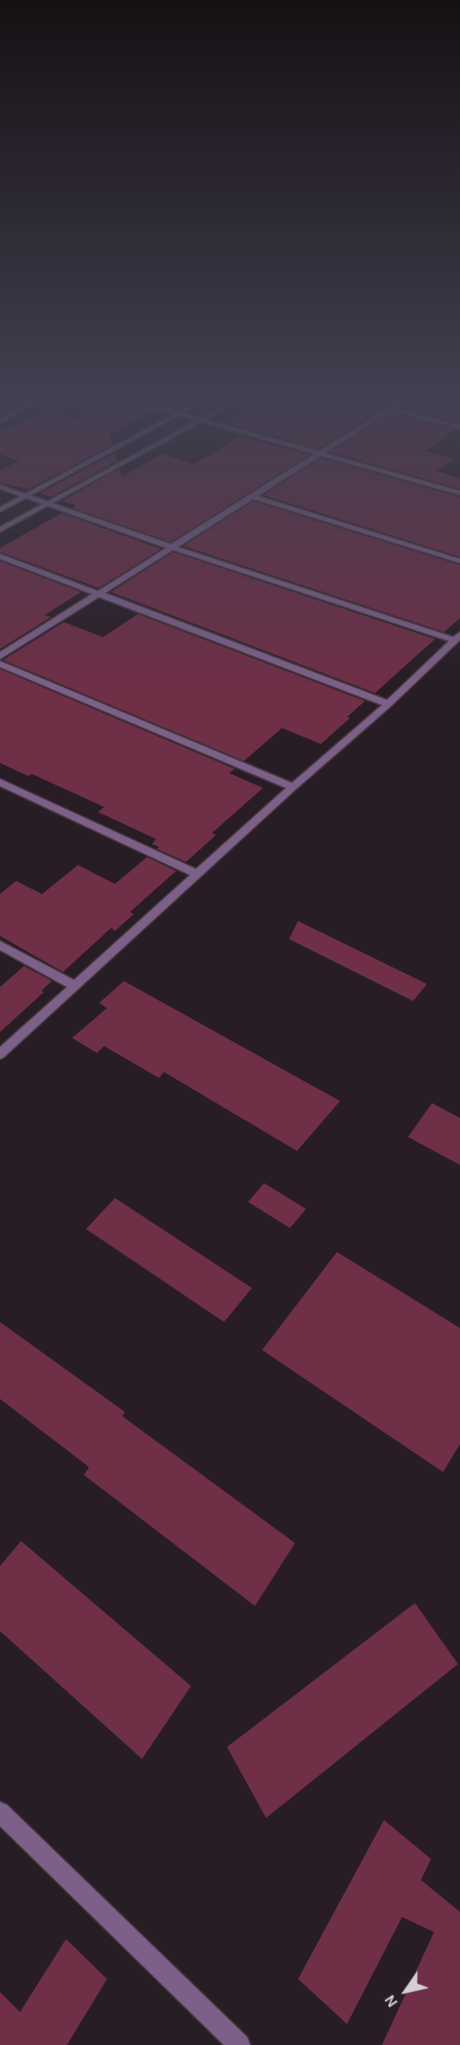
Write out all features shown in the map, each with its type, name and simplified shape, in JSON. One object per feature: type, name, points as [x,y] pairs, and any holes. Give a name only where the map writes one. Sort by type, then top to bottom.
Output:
[{"type":"street","points":[[0,510],[25,496]]},
{"type":"street","points":[[0,1054],[293,787],[388,704],[457,637],[172,547],[27,496]]},
{"type":"street","points":[[0,530],[63,496]]},
{"type":"street","points":[[0,656],[251,496]]},
{"type":"street","points":[[253,496],[460,561]]},
{"type":"street","points":[[0,556],[388,704]]},
{"type":"street","points":[[0,664],[293,787]]},
{"type":"street","points":[[0,782],[198,874]]},
{"type":"street","points":[[0,945],[75,986]]},
{"type":"street","points":[[0,1812],[239,2045]]},
{"type":"building","points":[[70,496],[243,496],[171,542],[72,508],[76,505],[62,501]]},
{"type":"building","points":[[268,496],[460,497],[460,557]]},
{"type":"building","points":[[253,501],[460,565],[460,618],[444,632],[183,546]]},
{"type":"building","points":[[62,513],[161,549],[99,588],[0,552],[0,548]]},
{"type":"building","points":[[173,552],[435,639],[375,693],[111,592]]},
{"type":"building","points":[[0,561],[81,592],[45,615],[51,617],[0,649]]},
{"type":"building","points":[[138,614],[365,701],[321,744],[282,728],[244,761],[3,660],[64,622],[103,637]]},
{"type":"building","points":[[0,669],[235,769],[229,773],[263,788],[212,833],[216,835],[186,862],[157,849],[159,847],[152,844],[156,839],[98,812],[104,807],[32,774],[28,776],[0,763]]},
{"type":"building","points":[[147,857],[176,871],[130,912],[134,914],[115,931],[111,928],[63,972],[0,936],[0,894],[16,881],[42,894],[78,865],[115,884]]},
{"type":"building","points":[[298,921],[427,984],[413,1001],[289,939]]},
{"type":"building","points":[[24,966],[52,981],[41,991],[44,992],[0,1032],[0,987]]},
{"type":"building","points":[[124,981],[340,1101],[297,1151],[164,1072],[159,1078],[104,1046],[97,1053],[72,1038],[107,1008],[99,1003]]},
{"type":"building","points":[[432,1103],[460,1118],[460,1165],[408,1137]]},
{"type":"building","points":[[264,1183],[306,1209],[290,1228],[248,1202]]},
{"type":"building","points":[[115,1198],[252,1288],[224,1322],[86,1229]]},
{"type":"building","points":[[337,1252],[460,1328],[460,1444],[443,1472],[262,1350]]},
{"type":"building","points":[[0,1322],[125,1412],[122,1416],[295,1543],[255,1606],[84,1475],[89,1467],[0,1399]]},
{"type":"building","points":[[21,1541],[191,1686],[142,1759],[0,1631],[0,1566]]},
{"type":"building","points":[[415,1603],[458,1664],[266,1818],[227,1747]]},
{"type":"building","points":[[384,1820],[431,1859],[421,1880],[460,1912],[460,2045],[382,2045],[434,1932],[402,1917],[347,2024],[298,1979]]},
{"type":"building","points":[[66,1939],[107,1979],[67,2045],[0,2045],[0,1992],[20,2012]]}]
